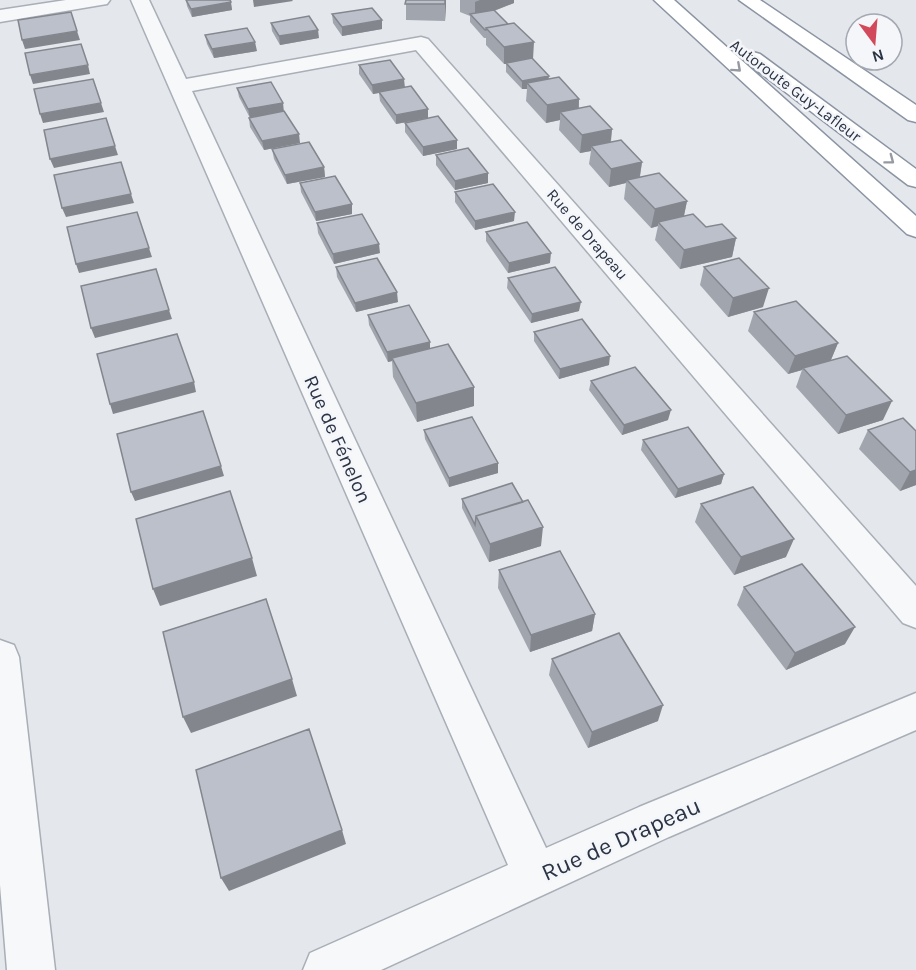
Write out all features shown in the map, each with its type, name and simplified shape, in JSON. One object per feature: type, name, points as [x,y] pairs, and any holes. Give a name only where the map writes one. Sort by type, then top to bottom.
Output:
[{"type":"highway","points":[[663,0],[916,230]]},
{"type":"highway","name":"Autoroute Guy-Lafleur","points":[[675,0],[916,180]]},
{"type":"highway","points":[[748,0],[916,115]]},
{"type":"highway","points":[[753,0],[844,50]]},
{"type":"highway","points":[[883,72],[907,85]]},
{"type":"street","points":[[0,16],[101,0]]},
{"type":"street","name":"Rue de Fénelon","points":[[140,0],[536,877]]},
{"type":"street","name":"Rue de Drapeau","points":[[178,87],[421,43],[916,612]]},
{"type":"street","points":[[0,657],[31,970]]},
{"type":"street","name":"Rue de Drapeau","points":[[327,970],[654,822],[916,711]]},
{"type":"building","points":[[186,0],[230,0],[231,2],[191,9]]},
{"type":"building","points":[[406,0],[445,0],[445,4],[405,4]]},
{"type":"building","points":[[372,8],[382,20],[342,27],[332,14]]},
{"type":"building","points":[[494,10],[508,24],[485,30],[470,14]]},
{"type":"building","points":[[71,12],[77,31],[22,40],[18,20]]},
{"type":"building","points":[[309,16],[318,30],[279,36],[271,23]]},
{"type":"building","points":[[514,23],[534,42],[504,47],[486,28]]},
{"type":"building","points":[[247,28],[255,42],[212,49],[205,35]]},
{"type":"building","points":[[81,44],[88,65],[30,75],[25,53]]},
{"type":"building","points":[[532,58],[549,76],[522,81],[506,63]]},
{"type":"building","points":[[390,60],[404,79],[372,85],[359,65]]},
{"type":"building","points":[[559,77],[579,99],[547,105],[527,83]]},
{"type":"building","points":[[93,79],[101,103],[40,114],[34,89]]},
{"type":"building","points":[[271,82],[283,103],[248,109],[237,88]]},
{"type":"building","points":[[411,86],[428,109],[396,115],[379,92]]},
{"type":"building","points":[[590,106],[612,129],[582,135],[560,112]]},
{"type":"building","points":[[284,111],[299,134],[262,141],[249,118]]},
{"type":"building","points":[[438,116],[457,140],[423,147],[405,123]]},
{"type":"building","points":[[106,118],[115,146],[50,159],[44,130]]},
{"type":"building","points":[[621,140],[642,162],[611,169],[591,146]]},
{"type":"building","points":[[309,142],[324,167],[285,175],[272,149]]},
{"type":"building","points":[[468,148],[488,173],[455,181],[436,155]]},
{"type":"building","points":[[121,162],[131,194],[62,208],[54,175]]},
{"type":"building","points":[[659,173],[687,201],[655,209],[627,180]]},
{"type":"building","points":[[335,176],[352,204],[315,212],[300,183]]},
{"type":"building","points":[[493,184],[515,212],[475,221],[455,192]]},
{"type":"building","points":[[137,212],[149,248],[76,264],[67,227]]},
{"type":"building","points":[[362,214],[379,244],[333,254],[317,223]]},
{"type":"building","points":[[693,214],[706,227],[722,224],[736,238],[684,250],[658,222]]},
{"type":"building","points":[[527,222],[551,253],[509,263],[486,232]]},
{"type":"building","points":[[377,258],[397,292],[355,303],[336,267]]},
{"type":"building","points":[[739,258],[769,288],[733,298],[704,267]]},
{"type":"building","points":[[555,267],[581,302],[532,314],[508,278]]},
{"type":"building","points":[[156,269],[169,310],[91,328],[81,286]]},
{"type":"building","points":[[796,301],[838,343],[795,356],[754,312]]},
{"type":"building","points":[[409,305],[430,342],[387,352],[368,315]]},
{"type":"building","points":[[582,319],[610,356],[560,369],[534,332]]},
{"type":"building","points":[[177,334],[194,382],[110,404],[97,354]]},
{"type":"building","points":[[448,344],[474,387],[416,403],[392,358]]},
{"type":"building","points":[[847,356],[892,401],[846,415],[803,368]]},
{"type":"building","points":[[635,367],[671,410],[624,425],[591,381]]},
{"type":"building","points":[[203,411],[221,466],[131,492],[117,434]]},
{"type":"building","points":[[472,417],[498,463],[449,478],[424,430]]},
{"type":"building","points":[[903,418],[916,431],[916,470],[910,472],[868,430]]},
{"type":"building","points":[[688,427],[724,474],[678,489],[643,440]]},
{"type":"building","points":[[512,483],[523,502],[476,516],[475,525],[462,499]]},
{"type":"building","points":[[753,487],[794,539],[741,557],[701,504]]},
{"type":"building","points":[[230,491],[252,558],[153,589],[136,519]]},
{"type":"building","points":[[528,500],[543,527],[490,544],[476,516]]},
{"type":"building","points":[[560,551],[595,614],[531,635],[499,570]]},
{"type":"building","points":[[802,564],[855,627],[795,653],[744,587]]},
{"type":"building","points":[[266,599],[292,679],[183,717],[163,632]]},
{"type":"building","points":[[619,633],[663,705],[592,732],[552,659]]},
{"type":"building","points":[[309,729],[342,830],[221,878],[196,770]]}]
